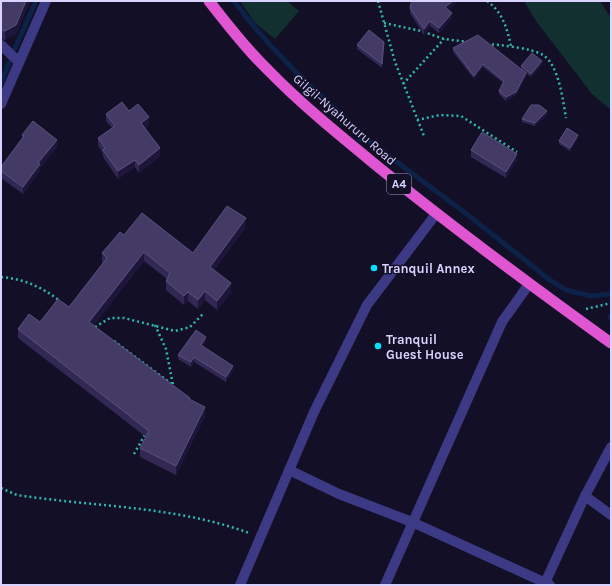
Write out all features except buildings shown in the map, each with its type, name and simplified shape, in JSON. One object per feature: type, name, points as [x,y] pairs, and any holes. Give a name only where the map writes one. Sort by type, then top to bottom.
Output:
[{"type":"highway","name":"Gilgil-Nyahururu Road","points":[[209,1],[236,36],[273,75],[316,115],[436,214],[611,343]]},
{"type":"street","points":[[1,104],[46,1]]},
{"type":"street","points":[[1,45],[19,62]]},
{"type":"street","points":[[240,585],[314,412],[367,305],[436,214]]},
{"type":"street","points":[[385,585],[502,322],[529,284]]},
{"type":"street","points":[[289,470],[339,494],[412,522],[546,584],[585,496],[611,447]]},
{"type":"street","points":[[585,496],[611,515]]},
{"type":"path","points":[[378,1],[402,84],[424,136]]},
{"type":"path","points":[[487,1],[494,6],[506,25],[511,46]]},
{"type":"path","points":[[384,23],[421,31],[444,39],[476,43]]},
{"type":"path","points":[[402,84],[444,39]]},
{"type":"path","points":[[483,44],[511,46],[542,55],[550,63],[559,82],[566,118]]},
{"type":"path","points":[[417,120],[440,115],[461,116],[517,152]]},
{"type":"path","points":[[1,277],[12,278],[36,285],[61,302]]},
{"type":"path","points":[[570,313],[611,303]]},
{"type":"path","points":[[95,327],[110,318],[124,318],[175,330],[190,327],[203,314]]},
{"type":"path","points":[[89,322],[101,331]]},
{"type":"path","points":[[155,325],[166,349],[173,385],[169,392]]},
{"type":"path","points":[[113,340],[173,385]]},
{"type":"path","points":[[134,454],[150,426]]},
{"type":"path","points":[[1,488],[17,495],[48,500],[170,513],[221,523],[260,537]]},
{"type":"green space","points":[[240,1],[287,1],[299,11],[275,39],[255,23]]},
{"type":"green space","points":[[524,1],[600,1],[611,18],[611,110],[592,94],[536,21]]},
{"type":"waterway","points":[[15,48],[36,1]]},
{"type":"waterway","points":[[234,1],[278,53],[360,132],[362,136],[360,140]]},
{"type":"waterway","points":[[1,82],[9,63]]},
{"type":"waterway","points":[[362,136],[468,215],[550,280],[566,290],[591,296],[611,294]]},
{"type":"place","name":"Tranquil Annex","points":[[374,268]]},
{"type":"place","name":"Tranquil Guest House","points":[[378,346]]}]
